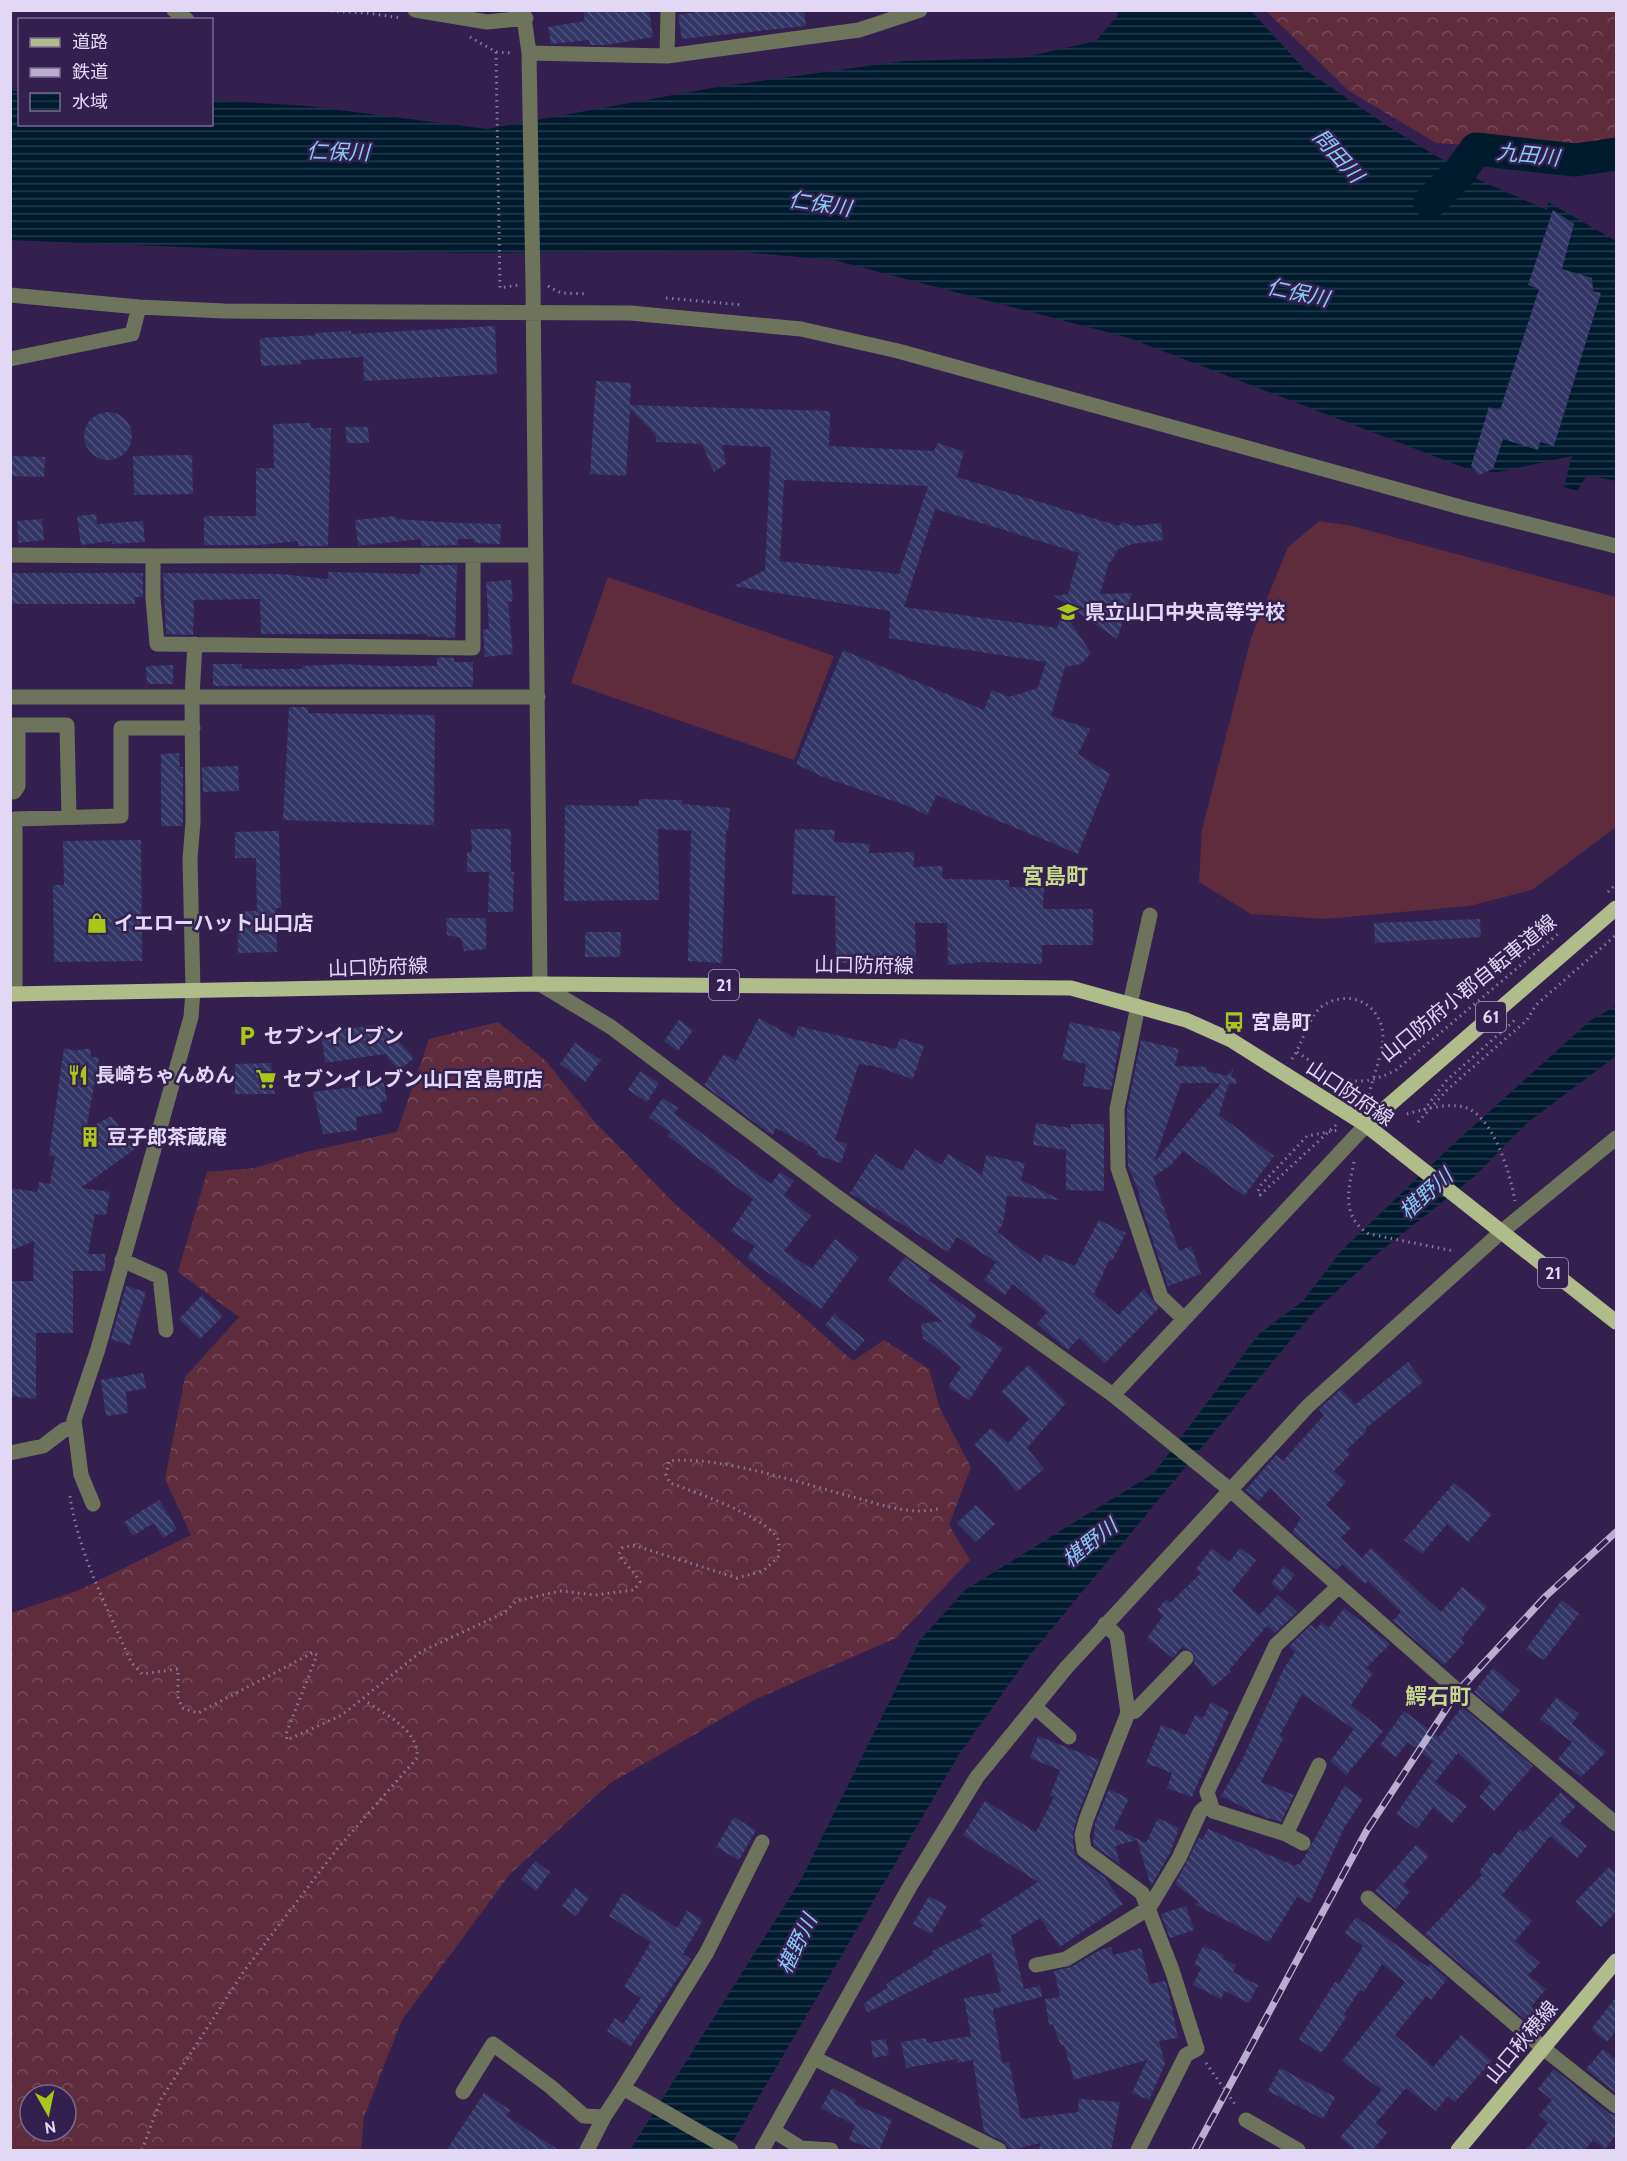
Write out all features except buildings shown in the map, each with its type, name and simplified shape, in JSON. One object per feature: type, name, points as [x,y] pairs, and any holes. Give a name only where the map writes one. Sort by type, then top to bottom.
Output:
[{"type":"main road","name":"61","points":[[1366,1125],[1617,908]]},
{"type":"main road","name":"山口防府線","points":[[13,994],[540,984],[1071,988],[1186,1020],[1231,1040],[1366,1125],[1494,1229],[1617,1322]]},
{"type":"main road","name":"山口秋穂線","points":[[1458,2151],[1617,1961]]},
{"type":"street","points":[[415,10],[487,22],[524,14],[529,59],[529,282],[534,312],[540,984],[611,1027],[836,1196],[1116,1398],[1225,1485],[1458,1691],[1617,1824]]},
{"type":"street","points":[[667,56],[668,10]]},
{"type":"street","points":[[529,59],[667,56],[859,30],[920,10]]},
{"type":"street","points":[[10,295],[139,307],[288,312],[630,313],[801,329],[843,337],[1464,508],[1617,546]]},
{"type":"street","points":[[10,359],[132,334],[139,307]]},
{"type":"street","points":[[10,555],[473,557],[536,555]]},
{"type":"street","points":[[153,556],[153,598],[158,644],[474,648],[473,557]]},
{"type":"street","points":[[93,1504],[81,1475],[74,1427],[84,1384],[98,1349],[191,1017],[193,991],[190,859],[193,822],[192,696],[195,644]]},
{"type":"street","points":[[10,697],[538,697]]},
{"type":"street","points":[[13,994],[15,819],[12,792],[18,786],[14,725],[68,726],[69,817]]},
{"type":"street","points":[[15,819],[121,816],[121,728],[193,728]]},
{"type":"street","points":[[1150,915],[1117,1109],[1118,1168],[1161,1297],[1184,1319]]},
{"type":"street","points":[[1116,1398],[1184,1319],[1366,1125]]},
{"type":"street","points":[[762,2151],[816,2059],[909,1888],[977,1777],[1105,1624],[1225,1485],[1494,1229],[1617,1138]]},
{"type":"street","points":[[122,1260],[160,1277],[166,1330]]},
{"type":"street","points":[[10,1453],[43,1446],[64,1430],[74,1427]]},
{"type":"street","points":[[1303,1843],[1286,1834],[1212,1811],[1207,1792],[1276,1646],[1339,1586]]},
{"type":"street","points":[[1105,1624],[1117,1636],[1128,1713],[1082,1835],[1084,1850],[1142,1893],[1172,1970],[1197,2049],[1186,2055],[1138,2151]]},
{"type":"street","points":[[1128,1713],[1135,1711],[1186,1658]]},
{"type":"street","points":[[1035,1707],[1069,1737]]},
{"type":"street","points":[[1286,1834],[1319,1765]]},
{"type":"street","points":[[1036,1965],[1066,1959],[1149,1908],[1179,1858],[1200,1812],[1210,1803]]},
{"type":"street","points":[[587,2151],[604,2117],[627,2091],[706,1952],[762,1842]]},
{"type":"street","points":[[1368,1898],[1543,2048],[1617,2106]]},
{"type":"street","points":[[463,2092],[493,2044],[551,2087],[584,2116],[604,2117]]},
{"type":"street","points":[[816,2059],[999,2151]]},
{"type":"street","points":[[627,2091],[730,2151]]},
{"type":"street","points":[[1246,2120],[1298,2151]]},
{"type":"street","points":[[774,2131],[801,2148],[831,2151]]},
{"type":"path","points":[[495,60],[500,288],[529,282]]},
{"type":"path","points":[[1607,893],[1617,884]]},
{"type":"path","name":"山口防府小郡自転車道線","points":[[1297,1052],[1336,1078],[1353,1081],[1380,1078],[1396,1070],[1562,931]]},
{"type":"path","points":[[1418,1122],[1448,1089],[1527,1020],[1536,1005],[1617,935]]},
{"type":"path","points":[[1424,1110],[1447,1080],[1524,1013]]},
{"type":"path","points":[[1320,1143],[1348,1113]]},
{"type":"path","points":[[70,1493],[73,1516],[84,1550],[131,1662],[142,1674],[178,1669],[178,1696],[182,1708],[198,1713],[313,1652],[316,1655],[286,1734],[287,1740],[342,1715],[364,1700],[404,1663],[422,1651],[488,1622],[504,1613],[516,1600],[561,1591],[595,1595],[634,1590],[640,1581],[634,1571],[625,1565],[619,1554],[622,1548],[633,1545],[737,1578],[763,1571],[778,1557],[779,1542],[774,1533],[724,1503],[670,1483],[666,1475],[669,1461],[685,1459],[750,1471],[885,1506],[929,1511],[942,1508]]},
{"type":"path","points":[[142,2151],[161,2099],[244,1971],[337,1849],[417,1758],[418,1748],[409,1732],[364,1700]]},
{"type":"path","points":[[1197,2049],[1246,2120]]},
{"type":"green space","points":[[1266,11],[1616,11],[1616,142],[1582,152],[1436,143],[1349,91]]},
{"type":"green space","points":[[1319,521],[1352,526],[1616,597],[1616,827],[1532,890],[1469,906],[1325,919],[1251,914],[1199,882],[1202,830],[1251,638],[1288,547]]},
{"type":"green space","points":[[608,577],[834,656],[794,760],[571,683]]},
{"type":"green space","points":[[498,1022],[546,1061],[594,1121],[675,1204],[853,1361],[884,1340],[929,1369],[940,1409],[971,1467],[949,1525],[970,1560],[896,1638],[754,1700],[609,1784],[510,1874],[402,2020],[364,2117],[361,2150],[11,2150],[11,1613],[77,1591],[191,1535],[165,1479],[185,1377],[239,1317],[178,1272],[207,1172],[255,1168],[306,1152],[397,1132],[429,1039]]},
{"type":"water","points":[[1117,11],[1251,11],[1304,69],[1392,129],[1464,173],[1547,210],[1548,202],[1616,241],[1616,481],[1587,475],[1577,491],[1564,487],[1572,456],[1498,472],[1470,470],[1129,338],[834,260],[731,251],[474,253],[257,250],[11,240],[11,91],[18,91],[18,126],[213,126],[213,100],[308,106],[487,129],[717,87],[904,61],[1021,58],[1096,41],[1118,15]]},
{"type":"water","name":"椹野川","points":[[1616,1006],[1616,1056],[1527,1123],[1475,1176],[1378,1253],[1313,1313],[1030,1655],[958,1756],[728,2150],[630,2150],[802,1878],[920,1640],[965,1590],[1154,1473],[1259,1334],[1303,1301],[1342,1250],[1450,1147],[1591,1020]]},
{"type":"waterway","name":"九田川","points":[[1430,202],[1459,173],[1476,149],[1575,160],[1616,154]]},
{"type":"railway","points":[[1195,2150],[1367,1830],[1458,1691],[1546,1596],[1616,1532]]},
{"type":"place","name":"県立山口中央高等学校","points":[[1068,612]]},
{"type":"place","name":"イエローハット山口店","points":[[97,923]]},
{"type":"place","name":"宮島町","points":[[1234,1022]]},
{"type":"place","name":"セブンイレブン","points":[[247,1036]]},
{"type":"place","name":"長崎ちゃんめん","points":[[78,1075]]},
{"type":"place","name":"セブンイレブン山口宮島町店","points":[[266,1079]]},
{"type":"place","name":"豆子郎茶蔵庵","points":[[90,1137]]},
{"type":"district","name":"宮島町","points":[[1055,876]]},
{"type":"district","name":"鰐石町","points":[[1438,1696]]},
{"type":"water label","name":"仁保川","points":[[338,152]]},
{"type":"water label","name":"問田川","points":[[1338,156]]},
{"type":"water label","name":"仁保川","points":[[820,204]]},
{"type":"water label","name":"仁保川","points":[[1298,293]]}]
